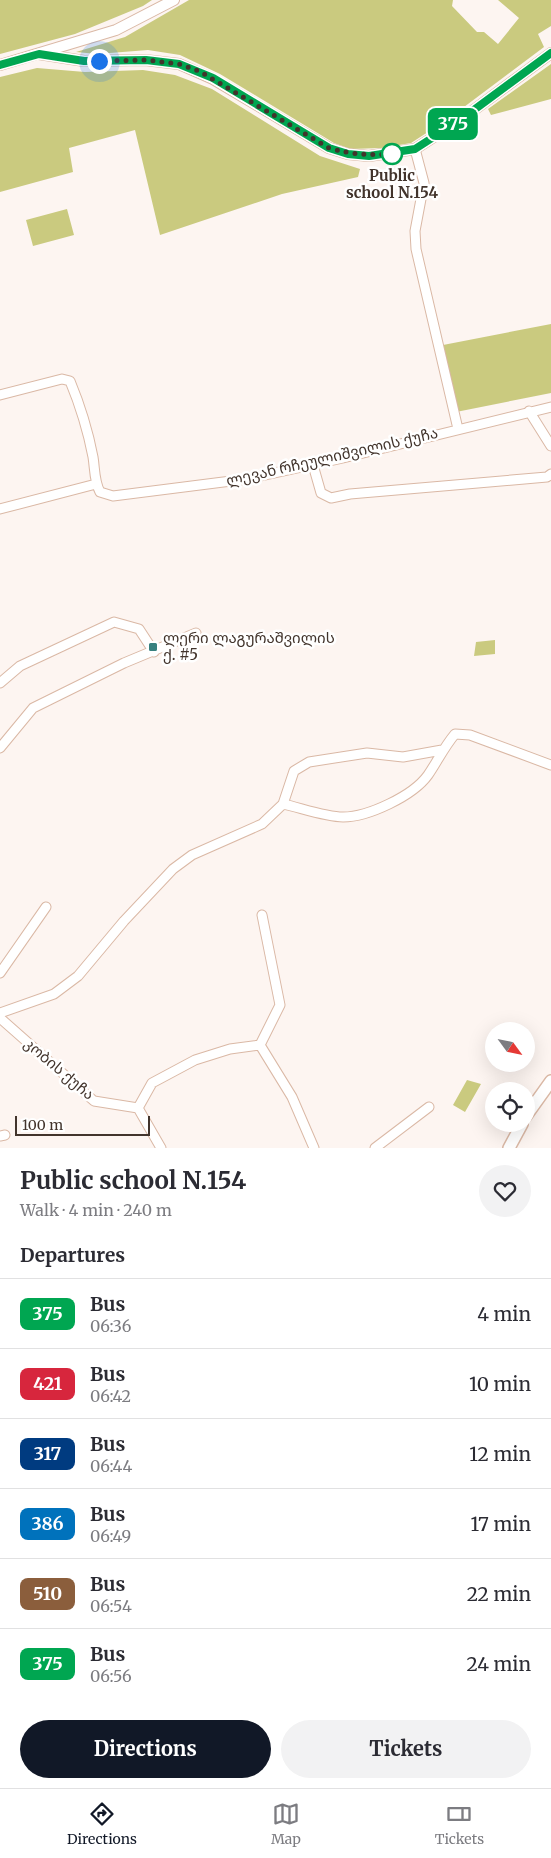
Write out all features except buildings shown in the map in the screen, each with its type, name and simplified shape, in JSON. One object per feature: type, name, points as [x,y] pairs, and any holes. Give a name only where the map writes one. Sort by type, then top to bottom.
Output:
[{"type":"main road","points":[[535,1103],[551,1081]]},
{"type":"main road","points":[[509,1148],[518,1132]]},
{"type":"street","points":[[0,65],[116,30],[174,0]]},
{"type":"street","points":[[39,54],[84,61],[146,60],[179,64],[213,78],[329,148],[348,154],[369,156],[415,149],[463,118],[551,53]]},
{"type":"street","points":[[415,149],[424,183],[415,231],[416,250],[458,429]]},
{"type":"street","points":[[0,394],[62,379],[70,381],[77,396],[92,454],[96,484],[0,509]]},
{"type":"street","name":"ლევან რჩეულიშვილის ქუჩა","points":[[96,484],[100,492],[113,496],[248,478],[313,465],[551,407]]},
{"type":"street","points":[[529,412],[551,446]]},
{"type":"street","points":[[313,465],[321,493],[331,498],[350,494],[537,478],[551,474]]},
{"type":"street","points":[[0,683],[20,666],[114,622],[139,629],[154,652]]},
{"type":"street","points":[[0,748],[33,708],[124,663],[196,633]]},
{"type":"street","points":[[283,804],[343,817],[370,812],[408,793],[427,777],[442,750],[455,734],[470,735],[551,765]]},
{"type":"street","points":[[0,1012],[54,994],[78,976],[124,921],[174,869],[192,855],[262,824],[283,804],[294,771],[310,762],[367,753],[404,756],[442,750]]},
{"type":"street","points":[[0,973],[46,907]]},
{"type":"street","points":[[260,1045],[280,1005],[262,915]]},
{"type":"street","name":"კობის ქუჩა","points":[[0,1018],[94,1101],[138,1108]]},
{"type":"street","points":[[161,1148],[138,1108],[152,1083],[195,1060],[230,1049],[260,1045]]},
{"type":"street","points":[[260,1045],[292,1097],[314,1148]]},
{"type":"street","points":[[375,1148],[429,1107]]},
{"type":"shaded area","points":[[0,0],[152,0],[143,6],[75,34],[0,54]]},
{"type":"shaded area","points":[[189,0],[453,0],[452,6],[477,32],[484,32],[498,44],[519,18],[498,0],[551,0],[551,26],[538,34],[544,47],[448,119],[411,143],[381,148],[351,149],[334,143],[220,74],[180,55],[148,50],[97,54],[76,52],[125,37]]},
{"type":"shaded area","points":[[551,64],[551,99],[491,115],[488,109]]},
{"type":"shaded area","points":[[37,68],[85,72],[143,70],[175,75],[212,89],[320,156],[360,169],[358,177],[282,194],[160,235],[135,130],[69,148],[73,172],[0,192],[0,77]]},
{"type":"shaded area","points":[[67,209],[74,235],[33,246],[26,220]]},
{"type":"shaded area","points":[[551,324],[551,393],[456,412],[443,345]]},
{"type":"shaded area","points":[[495,640],[495,654],[474,656],[476,642]]},
{"type":"shaded area","points":[[467,1080],[481,1084],[465,1112],[453,1105]]},
{"type":"bus line","name":"375","points":[[0,65],[39,54],[84,61],[146,60],[179,64],[213,78],[329,148],[348,154],[369,156],[415,149],[463,118],[551,53]]},
{"type":"place","name":"Public school N.154","points":[[392,154]]},
{"type":"place","name":"ლერი ლაგურაშვილის ქ. #5","points":[[153,647]]},
{"type":"route","points":[[99,61],[146,60],[179,64],[213,78],[329,148],[348,154],[369,156],[398,153],[392,154]]}]
